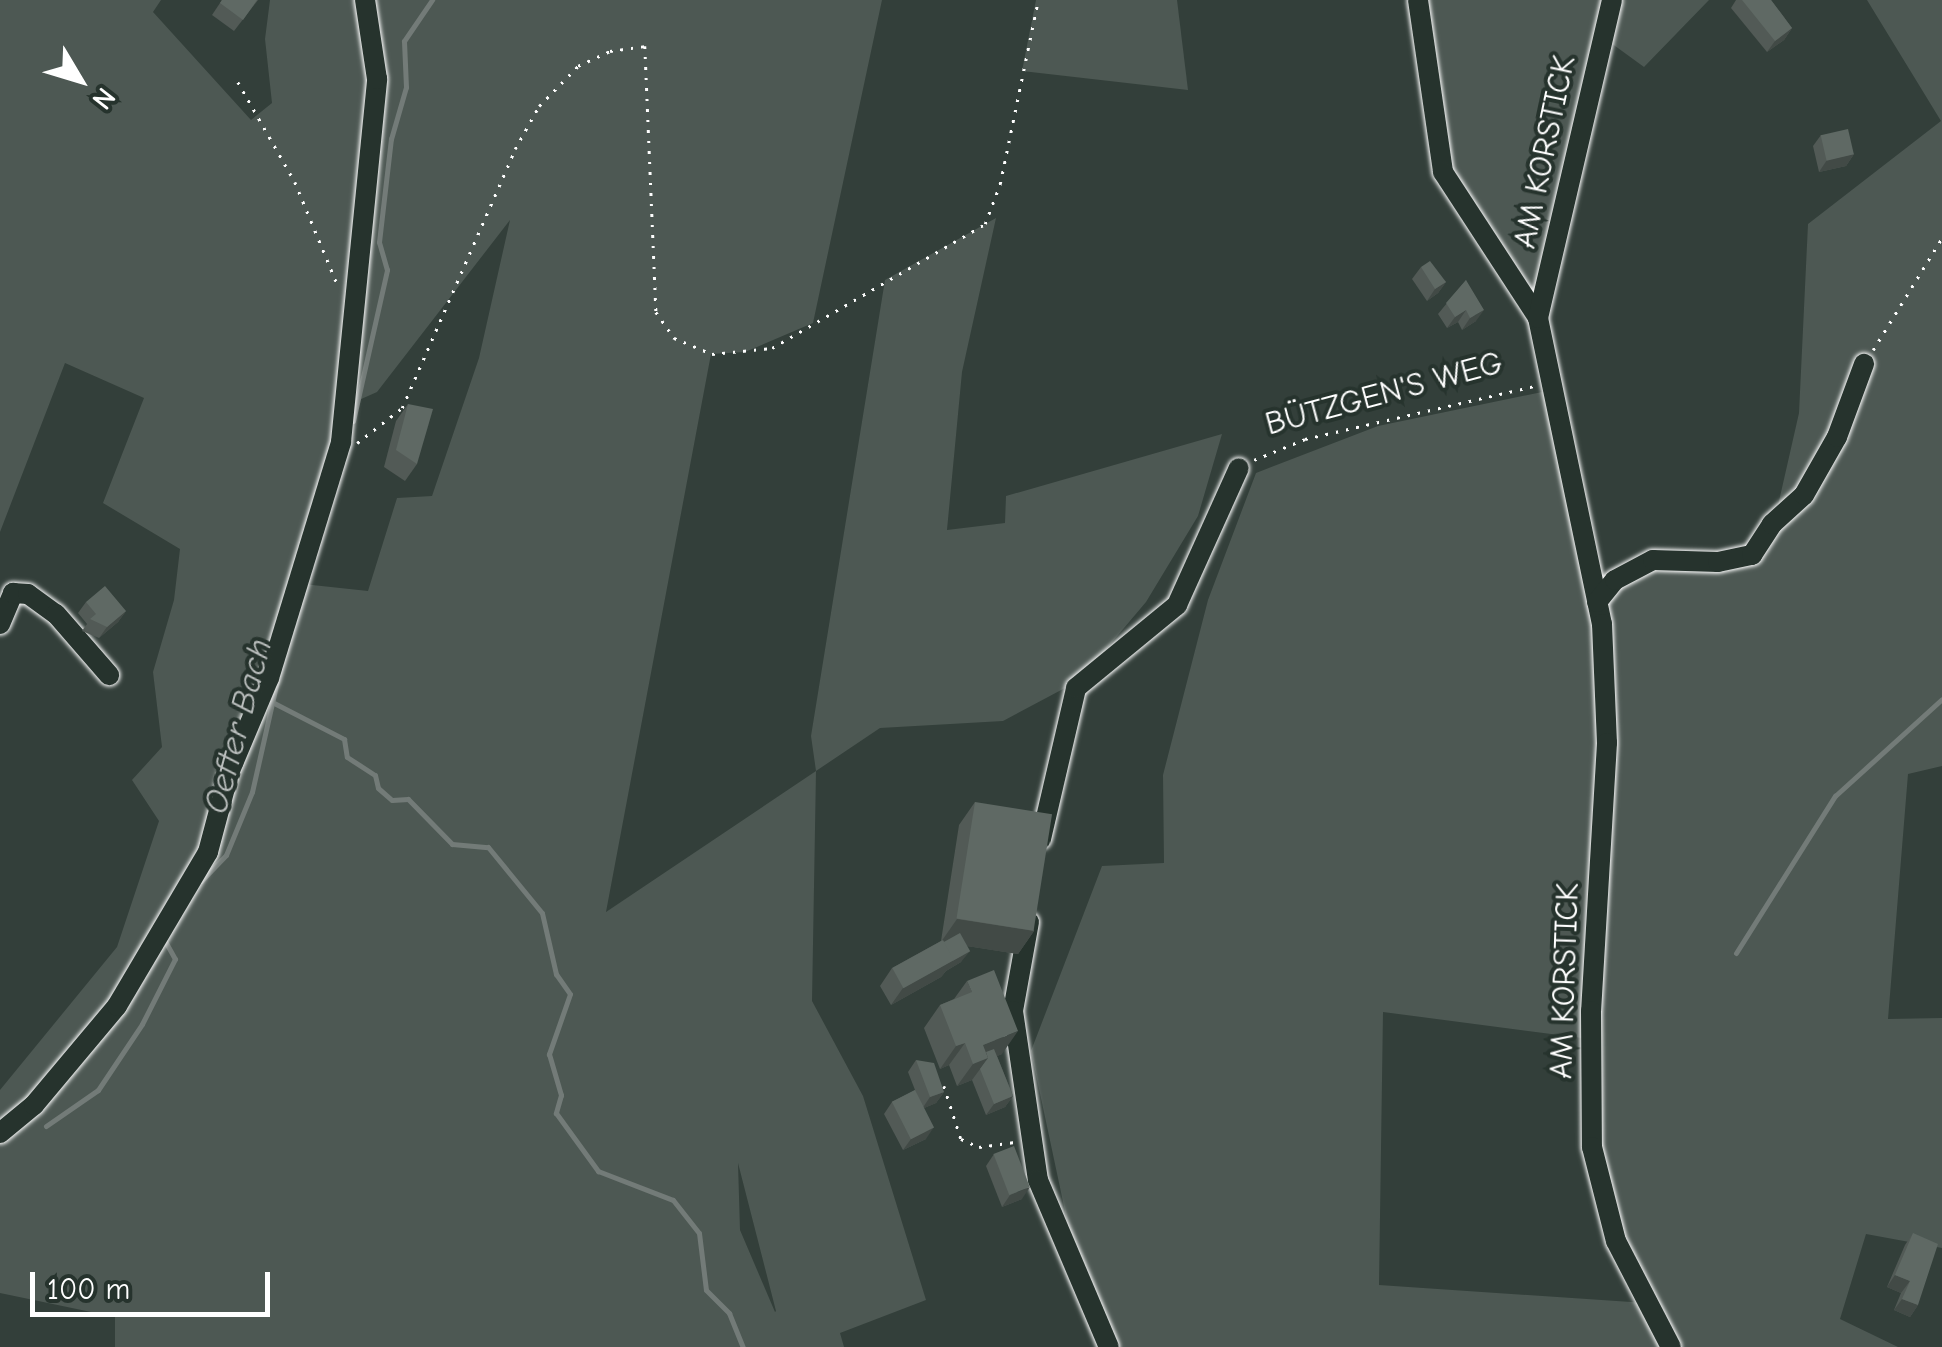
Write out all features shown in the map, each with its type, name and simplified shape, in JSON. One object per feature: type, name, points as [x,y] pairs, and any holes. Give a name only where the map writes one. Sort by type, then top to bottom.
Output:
[{"type":"street","points":[[0,1133],[34,1106],[117,1006],[208,852],[341,442],[377,79],[365,0]]},
{"type":"street","name":"AM KORSTICK","points":[[1418,0],[1443,172],[1538,318],[1597,602],[1607,675],[1607,743],[1591,1011],[1592,1148],[1616,1241],[1672,1347]]},
{"type":"street","name":"AM KORSTICK","points":[[1538,318],[1612,0]]},
{"type":"street","points":[[1597,602],[1615,580],[1653,560],[1718,562],[1752,555],[1772,524],[1804,495],[1837,437],[1864,364]]},
{"type":"street","name":"BÜTZGEN'S WEG","points":[[1110,1347],[1038,1180],[1013,1011],[1035,880],[1076,688],[1177,606],[1239,468]]},
{"type":"street","points":[[0,624],[13,592],[28,594],[56,614],[109,675]]},
{"type":"path","points":[[341,442],[362,443],[402,408],[540,106],[578,66],[610,51],[645,46],[656,312],[674,338],[712,354],[772,348],[984,224],[1000,184],[1038,0]]},
{"type":"path","points":[[238,82],[295,182],[339,288]]},
{"type":"path","points":[[1864,364],[1942,238]]},
{"type":"path","name":"BÜTZGEN'S WEG","points":[[1239,468],[1305,439],[1550,382]]},
{"type":"path","points":[[944,1086],[961,1139],[979,1147],[1031,1140]]},
{"type":"shaded area","points":[[0,0],[161,0],[153,12],[251,120],[272,103],[265,39],[270,0],[882,0],[813,323],[745,352],[711,354],[606,912],[816,771],[812,1001],[863,1096],[926,1300],[840,1333],[844,1347],[115,1347],[115,1317],[0,1293],[0,1090],[117,947],[159,821],[132,780],[162,747],[153,672],[174,600],[180,549],[103,503],[144,398],[65,363],[0,532]],"holes":[[[510,220],[479,358],[432,496],[397,498],[368,591],[303,584],[341,408],[377,392]],[[738,1163],[776,1311],[775,1312],[740,1230]]]},
{"type":"shaded area","points":[[1036,0],[1177,0],[1188,90],[1022,71]]},
{"type":"shaded area","points":[[1418,0],[1709,0],[1644,67],[1600,35],[1538,317],[1443,171]]},
{"type":"shaded area","points":[[1867,0],[1942,0],[1942,766],[1908,774],[1888,1019],[1942,1018],[1942,1248],[1866,1234],[1840,1319],[1898,1347],[1114,1347],[1072,1244],[1031,1051],[1102,866],[1164,863],[1163,775],[1208,600],[1256,473],[1378,426],[1547,391],[1597,602],[1632,569],[1743,560],[1777,510],[1799,413],[1808,224],[1941,121]],"holes":[[[1383,1012],[1590,1039],[1601,1194],[1646,1303],[1379,1285]]]},
{"type":"shaded area","points":[[996,218],[962,372],[947,530],[1005,523],[1006,496],[1222,434],[1198,516],[1146,602],[1080,680],[1003,721],[880,728],[816,771],[811,736],[885,280]]},
{"type":"building","points":[[257,0],[243,20],[220,3]]},
{"type":"building","points":[[1742,0],[1771,0],[1792,28],[1775,41]]},
{"type":"building","points":[[1848,129],[1854,154],[1827,161],[1821,135]]},
{"type":"building","points":[[1430,261],[1446,282],[1435,289],[1421,267]]},
{"type":"building","points":[[1466,280],[1484,310],[1470,318],[1466,310],[1455,317],[1446,303]]},
{"type":"building","points":[[408,404],[433,409],[417,464],[396,450]]},
{"type":"building","points":[[105,586],[126,611],[107,627],[90,619],[96,614],[86,602]]},
{"type":"building","points":[[975,802],[1052,814],[1034,931],[957,919]]},
{"type":"building","points":[[960,933],[970,951],[954,961],[943,942]]},
{"type":"building","points":[[943,940],[954,960],[903,988],[892,968]]},
{"type":"building","points":[[994,970],[1018,1031],[983,1045],[988,1058],[973,1064],[965,1043],[956,1046],[940,1005],[972,992],[967,981]]},
{"type":"building","points":[[994,1049],[1013,1096],[994,1104],[980,1069],[988,1058],[986,1052]]},
{"type":"building","points":[[916,1060],[934,1063],[944,1092],[930,1097]]},
{"type":"building","points":[[915,1090],[934,1127],[911,1139],[892,1102]]},
{"type":"building","points":[[1014,1146],[1030,1187],[1009,1195],[993,1154]]},
{"type":"building","points":[[1913,1233],[1938,1244],[1918,1305],[1902,1299],[1910,1281],[1895,1275]]},
{"type":"waterway","name":"Oefter Bach","points":[[353,421],[387,270],[379,242],[391,139],[406,87],[404,41],[432,0]]},
{"type":"waterway","name":"Oefter Bach","points":[[201,881],[226,855],[252,792],[277,681]]},
{"type":"waterway","points":[[1736,953],[1835,796],[1942,699]]},
{"type":"waterway","points":[[274,703],[344,739],[347,757],[375,775],[378,788],[392,800],[408,799],[452,844],[488,847],[542,913],[556,974],[570,994],[549,1054],[561,1095],[556,1113],[598,1171],[673,1200],[699,1233],[706,1290],[729,1313],[743,1347]]},
{"type":"waterway","name":"Oefter Bach","points":[[46,1126],[98,1090],[142,1024],[175,959],[165,941]]}]
